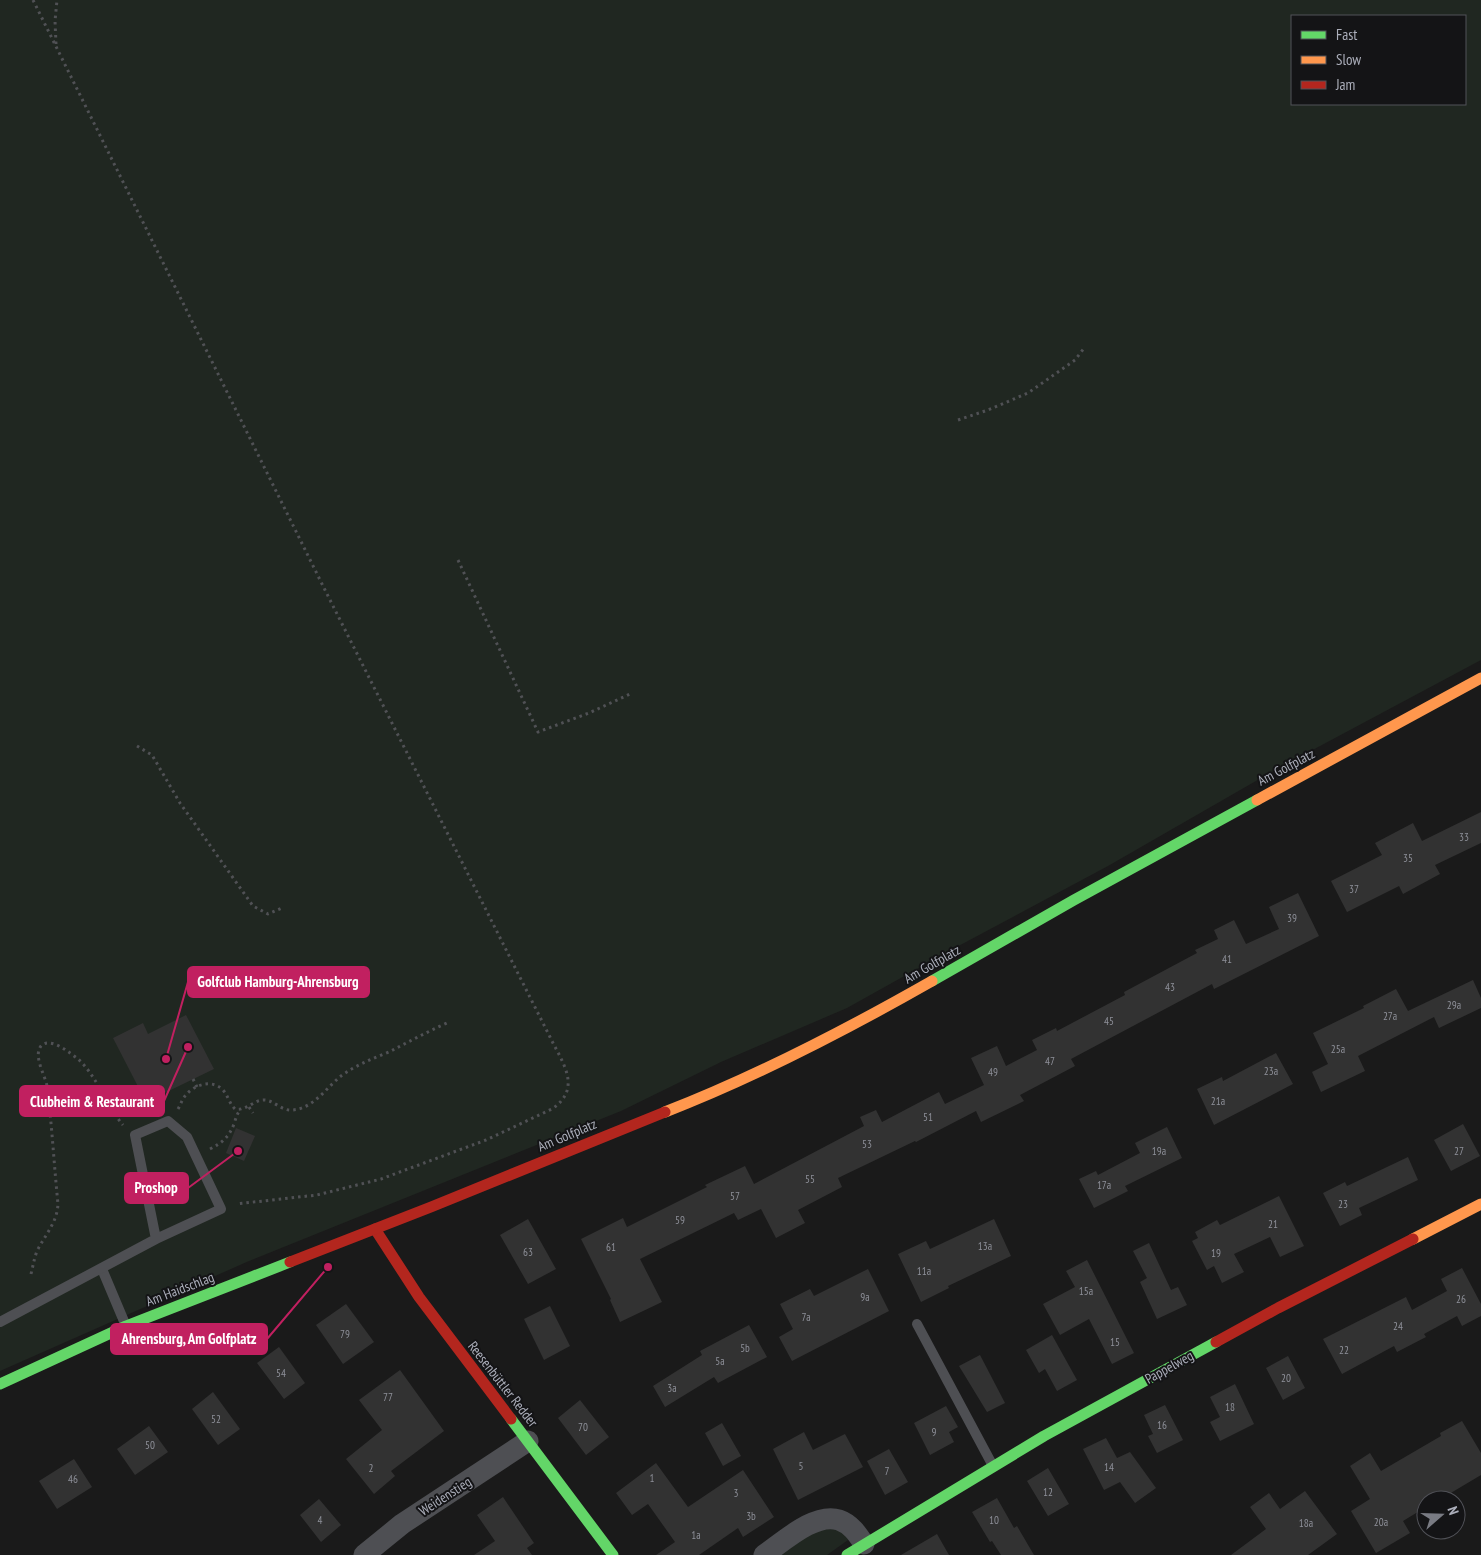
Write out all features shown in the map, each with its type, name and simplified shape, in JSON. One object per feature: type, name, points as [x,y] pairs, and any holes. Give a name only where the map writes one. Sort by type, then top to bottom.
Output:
[{"type":"street","name":"Am Golfplatz","points":[[375,1229],[708,1095],[860,1022],[1074,900],[1481,678]]},
{"type":"street","name":"Pappelweg","points":[[764,1555],[815,1521],[828,1518],[841,1520],[854,1530],[856,1549],[935,1504],[993,1466],[1044,1436],[1219,1340],[1481,1204]]},
{"type":"street","name":"Am Haidschlag","points":[[0,1384],[126,1326],[375,1229]]},
{"type":"street","name":"Reesenbüttler Redder","points":[[375,1229],[434,1320],[613,1555]]},
{"type":"street","name":"Weidenstieg","points":[[364,1555],[402,1524],[528,1441]]},
{"type":"lane","points":[[0,1322],[156,1239],[221,1209],[187,1137],[168,1121],[135,1135],[156,1239]]},
{"type":"lane","points":[[102,1269],[126,1326]]},
{"type":"lane","points":[[917,1324],[993,1466]]},
{"type":"path","points":[[33,0],[326,592],[541,1019],[566,1072],[568,1084],[567,1094],[562,1102],[552,1109],[486,1140],[380,1179],[317,1195],[240,1202],[221,1209]]},
{"type":"path","points":[[57,0],[55,21],[57,50]]},
{"type":"path","points":[[958,420],[1028,393],[1075,360],[1085,347]]},
{"type":"path","points":[[458,560],[538,732],[589,714],[632,693]]},
{"type":"path","points":[[138,746],[152,755],[180,803],[253,906],[268,914],[284,907]]},
{"type":"path","points":[[168,1121],[187,1094],[196,1087],[210,1084],[218,1086],[223,1090],[235,1109],[249,1107],[258,1101],[265,1100],[284,1109],[303,1108],[341,1076],[360,1064],[447,1023]]},
{"type":"path","points":[[31,1274],[34,1260],[54,1222],[58,1204],[46,1085],[39,1060],[41,1047],[45,1043],[50,1042],[56,1044],[79,1060],[121,1123],[135,1135]]},
{"type":"path","points":[[192,1080],[196,1087]]},
{"type":"path","points":[[249,1107],[253,1113]]},
{"type":"path","points":[[195,1156],[230,1139],[237,1114],[242,1109]]},
{"type":"shaded area","points":[[0,0],[1481,0],[1481,660],[1277,769],[1108,866],[847,1008],[721,1062],[621,1111],[249,1261],[0,1371]]},
{"type":"shaded area","points":[[819,1527],[844,1527],[848,1540],[827,1555],[779,1555]]},
{"type":"building","points":[[1481,812],[1481,843],[1435,865],[1440,874],[1403,894],[1399,886],[1347,912],[1331,881],[1382,855],[1375,843],[1413,823],[1422,841]]},
{"type":"building","points":[[1298,893],[1319,936],[1214,989],[1212,984],[1071,1059],[1075,1066],[1020,1095],[1024,1101],[981,1122],[976,1111],[916,1142],[838,1178],[842,1187],[798,1210],[805,1223],[776,1238],[761,1209],[738,1220],[734,1213],[640,1259],[662,1302],[620,1322],[611,1299],[581,1239],[623,1218],[627,1227],[745,1166],[754,1184],[864,1126],[860,1117],[876,1110],[882,1122],[939,1092],[945,1104],[984,1085],[971,1058],[997,1046],[1006,1066],[1037,1050],[1032,1040],[1056,1028],[1057,1031],[1125,995],[1124,992],[1197,953],[1195,950],[1218,939],[1214,930],[1234,920],[1246,944],[1279,929],[1269,907]]},
{"type":"building","points":[[1473,980],[1481,998],[1481,1008],[1439,1028],[1434,1017],[1358,1056],[1365,1071],[1321,1092],[1312,1072],[1328,1064],[1313,1033],[1364,1008],[1363,1006],[1396,989],[1408,1011]]},
{"type":"building","points":[[186,1015],[214,1069],[146,1102],[113,1038],[143,1023],[148,1034]]},
{"type":"building","points":[[1276,1053],[1293,1084],[1214,1125],[1197,1089],[1222,1077],[1223,1081]]},
{"type":"building","points":[[1463,1124],[1480,1156],[1451,1171],[1434,1140]]},
{"type":"building","points":[[1167,1127],[1182,1158],[1125,1186],[1128,1191],[1094,1208],[1079,1179],[1096,1171],[1098,1175],[1140,1153],[1135,1143]]},
{"type":"building","points":[[236,1128],[255,1136],[244,1161],[226,1153]]},
{"type":"building","points":[[1408,1157],[1418,1180],[1359,1208],[1362,1215],[1340,1226],[1323,1193],[1345,1182],[1347,1186]]},
{"type":"building","points":[[1279,1196],[1304,1246],[1280,1257],[1270,1237],[1234,1254],[1244,1272],[1222,1283],[1214,1266],[1207,1270],[1192,1241],[1198,1238],[1195,1232],[1217,1220],[1220,1225]]},
{"type":"building","points":[[528,1219],[556,1269],[528,1284],[500,1235]]},
{"type":"building","points":[[994,1219],[1011,1256],[948,1286],[949,1288],[921,1302],[898,1254],[926,1241],[930,1249]]},
{"type":"building","points":[[1149,1243],[1171,1290],[1178,1287],[1187,1305],[1157,1319],[1140,1282],[1147,1278],[1133,1251]]},
{"type":"building","points":[[1087,1260],[1134,1353],[1112,1364],[1089,1319],[1060,1335],[1043,1304],[1075,1287],[1066,1271]]},
{"type":"building","points":[[1462,1268],[1481,1304],[1481,1316],[1462,1326],[1457,1316],[1424,1334],[1426,1337],[1397,1352],[1394,1346],[1342,1374],[1323,1339],[1406,1297],[1412,1310],[1447,1291],[1441,1279]]},
{"type":"building","points":[[868,1269],[889,1311],[792,1361],[779,1337],[793,1329],[780,1304],[810,1289],[814,1296]]},
{"type":"building","points":[[346,1304],[374,1342],[343,1364],[316,1325]]},
{"type":"building","points":[[550,1306],[570,1346],[544,1360],[524,1319]]},
{"type":"building","points":[[749,1325],[767,1357],[718,1383],[714,1377],[665,1407],[653,1386],[702,1355],[700,1351]]},
{"type":"building","points":[[1052,1335],[1077,1380],[1057,1391],[1045,1369],[1039,1373],[1026,1350]]},
{"type":"building","points":[[279,1347],[305,1383],[284,1399],[257,1363]]},
{"type":"building","points":[[980,1355],[1005,1403],[987,1412],[959,1366]]},
{"type":"building","points":[[1288,1356],[1305,1388],[1283,1400],[1266,1368]]},
{"type":"building","points":[[400,1370],[444,1431],[391,1471],[395,1476],[374,1494],[346,1459],[382,1430],[359,1400]]},
{"type":"building","points":[[1235,1384],[1254,1424],[1220,1441],[1210,1422],[1220,1417],[1210,1397]]},
{"type":"building","points":[[213,1392],[240,1429],[218,1445],[192,1409]]},
{"type":"building","points":[[580,1400],[609,1437],[586,1455],[558,1418]]},
{"type":"building","points":[[1165,1405],[1183,1440],[1157,1453],[1148,1436],[1153,1434],[1144,1415]]},
{"type":"building","points":[[946,1406],[958,1427],[949,1432],[954,1442],[930,1455],[914,1423]]},
{"type":"building","points":[[1462,1421],[1481,1453],[1481,1475],[1456,1490],[1416,1490],[1416,1513],[1403,1521],[1410,1533],[1376,1553],[1351,1511],[1370,1499],[1350,1466],[1370,1453],[1381,1471],[1441,1436],[1440,1433]]},
{"type":"building","points":[[722,1423],[741,1456],[723,1466],[705,1433]]},
{"type":"building","points":[[149,1426],[168,1452],[135,1475],[117,1449]]},
{"type":"building","points":[[804,1432],[813,1450],[845,1434],[863,1467],[798,1500],[773,1449]]},
{"type":"building","points":[[1106,1438],[1117,1458],[1130,1452],[1156,1488],[1135,1503],[1120,1482],[1104,1490],[1083,1449]]},
{"type":"building","points":[[889,1449],[908,1482],[885,1495],[867,1461]]},
{"type":"building","points":[[74,1459],[92,1487],[57,1509],[39,1481]]},
{"type":"building","points":[[656,1463],[688,1507],[743,1470],[774,1517],[743,1537],[738,1528],[699,1555],[656,1555],[675,1542],[648,1504],[632,1515],[616,1493]]},
{"type":"building","points":[[1048,1468],[1069,1504],[1048,1516],[1027,1481]]},
{"type":"building","points":[[1305,1491],[1337,1534],[1308,1555],[1231,1555],[1266,1529],[1250,1507],[1269,1493],[1280,1509]]},
{"type":"building","points":[[503,1497],[534,1543],[527,1548],[532,1555],[474,1555],[495,1541],[477,1515]]},
{"type":"building","points":[[997,1498],[1014,1528],[1017,1526],[1034,1555],[1001,1555],[992,1541],[990,1542],[972,1512]]},
{"type":"building","points":[[319,1499],[341,1525],[321,1542],[300,1515]]},
{"type":"building","points":[[937,1534],[949,1555],[901,1555]]},
{"type":"traffic: fast","points":[[932,981],[1074,900],[1257,800]]},
{"type":"traffic: fast","points":[[0,1384],[126,1326],[290,1262]]},
{"type":"traffic: fast","points":[[847,1555],[1044,1436],[1216,1342]]},
{"type":"traffic: fast","points":[[511,1419],[613,1555]]},
{"type":"traffic: slow","points":[[1257,800],[1481,678]]},
{"type":"traffic: slow","points":[[665,1112],[768,1068],[932,981]]},
{"type":"traffic: slow","points":[[1413,1239],[1481,1204]]},
{"type":"traffic: jam","points":[[290,1262],[665,1112]]},
{"type":"traffic: jam","points":[[375,1229],[419,1297],[511,1419]]},
{"type":"traffic: jam","points":[[1216,1342],[1413,1239]]},
{"type":"place","name":"Clubheim & Restaurant","points":[[188,1047]]},
{"type":"place","name":"Golfclub Hamburg-Ahrensburg","points":[[166,1059]]},
{"type":"place","name":"Proshop","points":[[238,1151]]},
{"type":"place","name":"Ahrensburg, Am Golfplatz","points":[[328,1267]]}]
